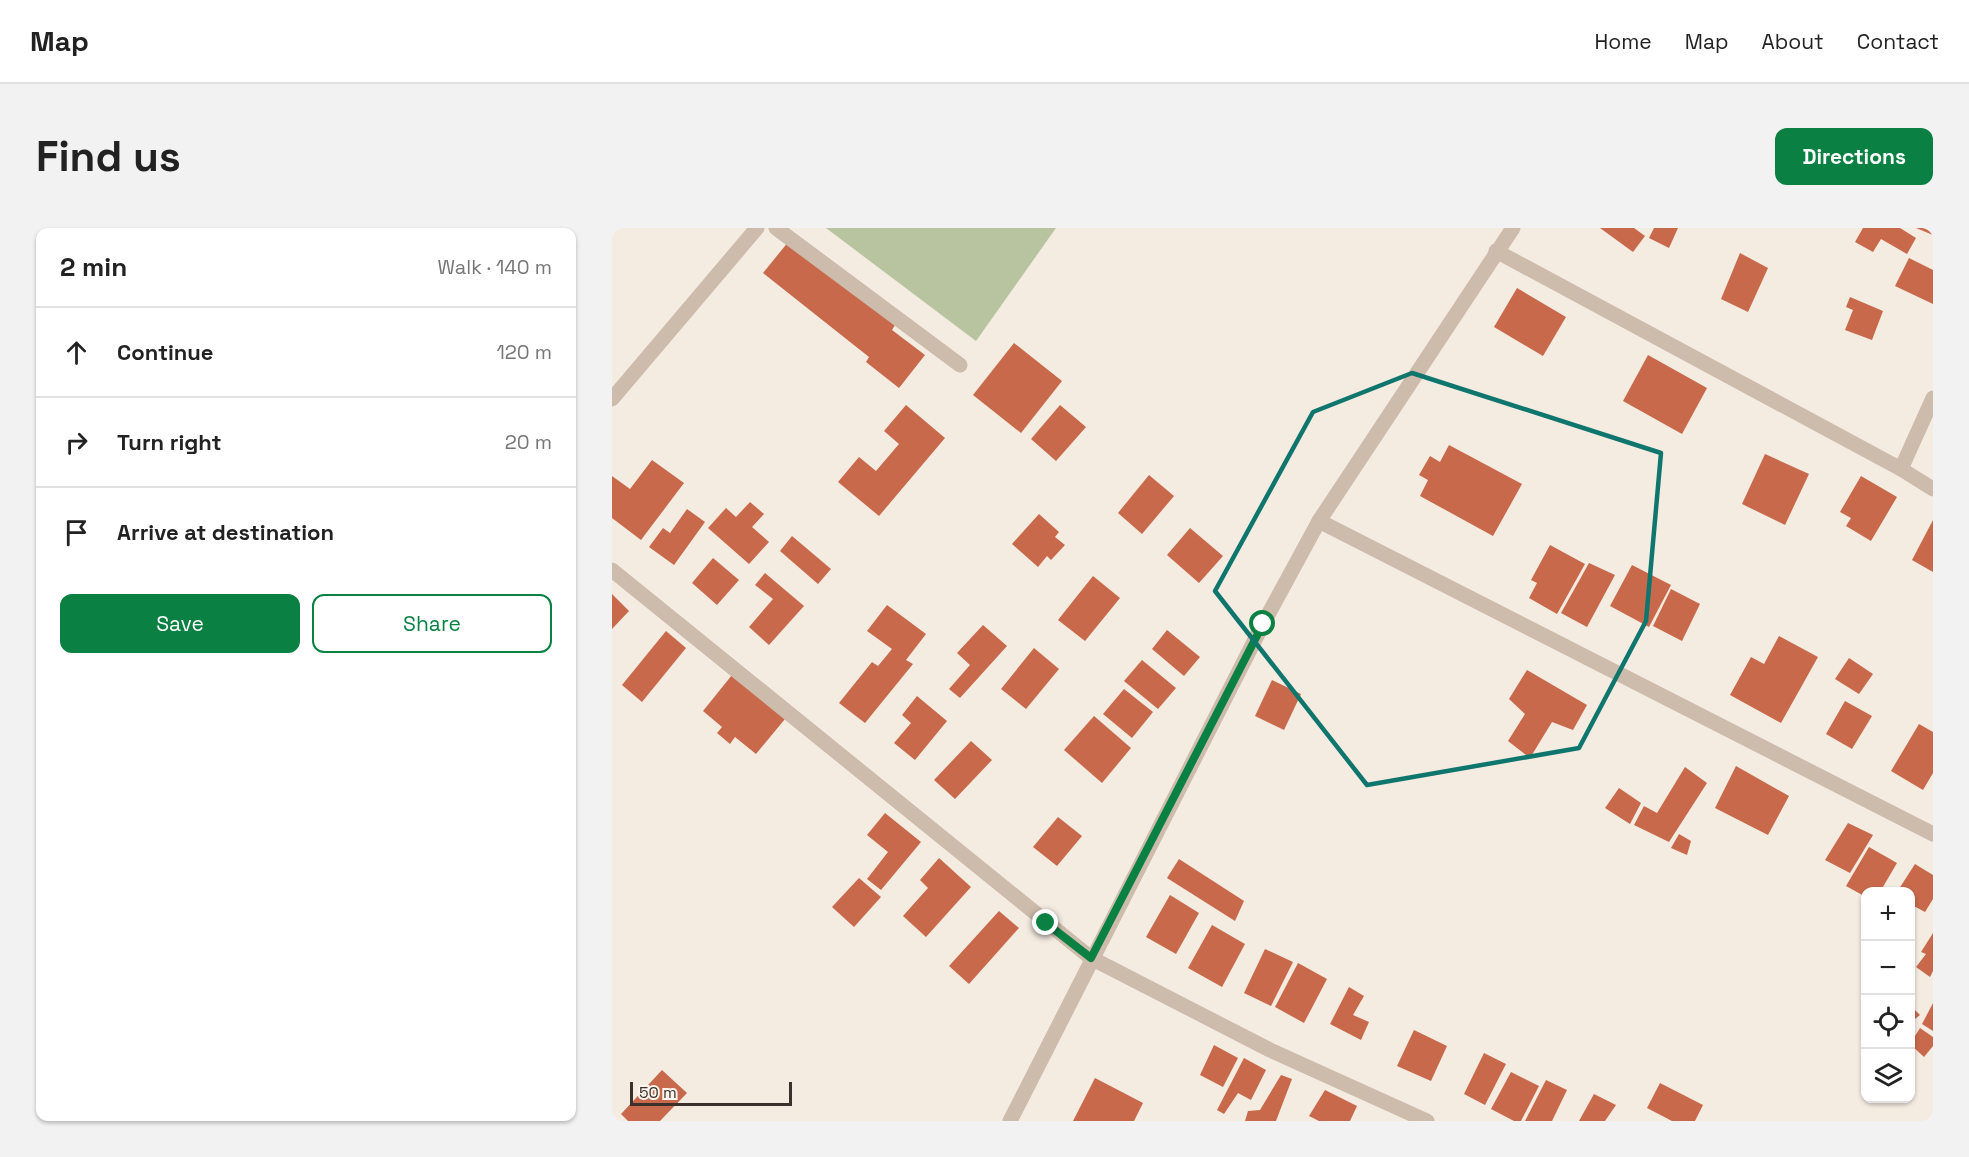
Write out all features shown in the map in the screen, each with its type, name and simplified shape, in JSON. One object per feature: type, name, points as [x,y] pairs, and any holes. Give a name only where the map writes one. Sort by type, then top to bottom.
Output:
[{"type":"street","points":[[612,399],[757,228]]},
{"type":"street","points":[[776,228],[960,365]]},
{"type":"street","points":[[1010,1121],[1091,958],[1319,521],[1513,228]]},
{"type":"street","points":[[1496,251],[1901,469],[1933,489]]},
{"type":"street","points":[[1901,469],[1933,398]]},
{"type":"street","points":[[1319,521],[1933,834]]},
{"type":"street","points":[[612,570],[1091,958],[1270,1050],[1427,1121]]},
{"type":"highlighted area","points":[[1412,373],[1661,453],[1646,621],[1579,748],[1367,785],[1215,591],[1313,412]]},
{"type":"green space","points":[[826,228],[1056,228],[976,341]]},
{"type":"building","points":[[1600,228],[1634,228],[1645,236],[1633,252]]},
{"type":"building","points":[[1654,228],[1678,228],[1669,248],[1649,238]]},
{"type":"building","points":[[1863,228],[1900,228],[1916,238],[1907,254],[1881,239],[1873,252],[1855,242]]},
{"type":"building","points":[[1916,228],[1933,228],[1933,235]]},
{"type":"building","points":[[789,241],[895,325],[892,330],[925,355],[899,388],[866,362],[869,357],[763,273]]},
{"type":"building","points":[[1740,253],[1768,268],[1748,312],[1721,299]]},
{"type":"building","points":[[1909,258],[1933,270],[1933,304],[1895,286]]},
{"type":"building","points":[[1517,288],[1566,317],[1543,356],[1494,327]]},
{"type":"building","points":[[1850,297],[1883,311],[1872,340],[1845,330],[1853,310],[1846,307]]},
{"type":"building","points":[[1014,343],[1062,381],[1021,433],[973,395]]},
{"type":"building","points":[[1648,355],[1707,388],[1682,434],[1623,401]]},
{"type":"building","points":[[906,405],[945,438],[879,516],[838,482],[859,457],[876,471],[899,444],[884,431]]},
{"type":"building","points":[[1060,405],[1086,427],[1056,461],[1031,439]]},
{"type":"building","points":[[1449,445],[1522,484],[1493,536],[1420,496],[1428,480],[1419,475],[1430,456],[1440,462]]},
{"type":"building","points":[[1765,454],[1809,474],[1785,525],[1742,504]]},
{"type":"building","points":[[652,460],[684,483],[641,540],[612,518],[612,476],[630,489]]},
{"type":"building","points":[[1149,475],[1174,496],[1142,534],[1118,513]]},
{"type":"building","points":[[1861,476],[1897,497],[1871,541],[1846,526],[1851,518],[1840,512]]},
{"type":"building","points":[[750,502],[764,514],[752,527],[769,542],[749,564],[708,528],[726,508],[736,517]]},
{"type":"building","points":[[687,509],[705,522],[674,565],[649,547],[663,528],[670,533]]},
{"type":"building","points":[[1039,514],[1059,532],[1055,537],[1065,545],[1051,560],[1047,556],[1038,567],[1012,544]]},
{"type":"building","points":[[1933,520],[1933,572],[1912,560]]},
{"type":"building","points":[[1190,528],[1223,556],[1199,583],[1167,555]]},
{"type":"building","points":[[792,536],[831,569],[818,584],[780,551]]},
{"type":"building","points":[[1550,545],[1585,564],[1557,614],[1529,598],[1537,583],[1531,580]]},
{"type":"building","points":[[713,558],[739,580],[717,605],[692,583]]},
{"type":"building","points":[[1589,563],[1615,575],[1587,627],[1561,613]]},
{"type":"building","points":[[1632,565],[1671,585],[1649,627],[1610,606]]},
{"type":"building","points":[[765,573],[804,606],[769,645],[749,627],[773,599],[755,585]]},
{"type":"building","points":[[1093,576],[1120,598],[1085,641],[1058,620]]},
{"type":"building","points":[[1671,589],[1700,604],[1682,641],[1653,626]]},
{"type":"building","points":[[612,594],[629,611],[612,629]]},
{"type":"building","points":[[887,605],[926,634],[906,660],[913,664],[865,723],[839,703],[872,662],[878,666],[892,649],[867,631]]},
{"type":"building","points":[[983,625],[1007,646],[960,698],[949,689],[970,665],[957,653]]},
{"type":"building","points":[[1167,630],[1200,657],[1184,676],[1152,649]]},
{"type":"building","points":[[666,631],[686,648],[642,702],[622,685]]},
{"type":"building","points":[[1779,636],[1818,657],[1781,723],[1730,695],[1751,657],[1764,664]]},
{"type":"building","points":[[1034,648],[1059,669],[1026,709],[1001,689]]},
{"type":"building","points":[[1849,658],[1873,674],[1859,694],[1835,679]]},
{"type":"building","points":[[1142,660],[1176,688],[1158,709],[1124,681]]},
{"type":"building","points":[[1527,670],[1587,705],[1573,730],[1552,722],[1530,758],[1508,741],[1525,714],[1509,699]]},
{"type":"building","points":[[732,675],[785,719],[756,754],[735,737],[730,744],[717,733],[722,727],[703,711]]},
{"type":"building","points":[[1272,680],[1301,694],[1284,730],[1255,716]]},
{"type":"building","points":[[1124,689],[1153,712],[1132,738],[1103,714]]},
{"type":"building","points":[[917,696],[947,721],[915,760],[894,743],[911,723],[902,715]]},
{"type":"building","points":[[1845,701],[1872,716],[1852,749],[1826,734]]},
{"type":"building","points":[[1094,716],[1131,748],[1102,783],[1064,750]]},
{"type":"building","points":[[1919,724],[1933,732],[1933,773],[1923,790],[1891,771]]},
{"type":"building","points":[[971,741],[992,760],[955,799],[934,780]]},
{"type":"building","points":[[1736,766],[1789,796],[1768,835],[1715,808]]},
{"type":"building","points":[[1685,767],[1707,783],[1669,842],[1634,825],[1644,806],[1657,813]]},
{"type":"building","points":[[1619,788],[1641,803],[1630,824],[1605,808]]},
{"type":"building","points":[[885,813],[921,842],[881,890],[867,879],[888,852],[867,835]]},
{"type":"building","points":[[1058,817],[1082,836],[1057,866],[1033,847]]},
{"type":"building","points":[[1848,823],[1873,835],[1850,873],[1825,860]]},
{"type":"building","points":[[1679,834],[1691,841],[1687,855],[1671,848]]},
{"type":"building","points":[[1869,847],[1897,863],[1883,887],[1861,887],[1861,894],[1846,886]]},
{"type":"building","points":[[939,858],[971,887],[926,937],[903,916],[928,888],[920,880]]},
{"type":"building","points":[[1179,859],[1244,901],[1235,921],[1167,878]]},
{"type":"building","points":[[1915,864],[1933,875],[1933,899],[1925,912],[1915,907],[1915,887],[1900,887]]},
{"type":"building","points":[[859,878],[881,897],[854,927],[832,907]]},
{"type":"building","points":[[1170,895],[1199,913],[1176,954],[1146,937]]},
{"type":"building","points":[[999,911],[1019,928],[969,984],[949,966]]},
{"type":"building","points":[[1212,925],[1245,944],[1222,987],[1188,968]]},
{"type":"building","points":[[1933,933],[1933,971],[1930,977],[1916,967],[1926,954],[1921,952]]},
{"type":"building","points":[[1265,949],[1293,962],[1271,1006],[1244,993]]},
{"type":"building","points":[[1298,963],[1327,979],[1304,1023],[1275,1007]]},
{"type":"building","points":[[1349,987],[1364,996],[1353,1015],[1369,1022],[1361,1040],[1330,1024]]},
{"type":"building","points":[[1933,1003],[1933,1031],[1922,1024]]},
{"type":"building","points":[[1920,1028],[1933,1037],[1933,1046],[1924,1057],[1915,1049],[1915,1036]]},
{"type":"building","points":[[1414,1030],[1447,1046],[1431,1081],[1397,1066]]},
{"type":"building","points":[[1214,1045],[1238,1058],[1223,1087],[1200,1075]]},
{"type":"building","points":[[1484,1053],[1506,1064],[1485,1105],[1464,1094]]},
{"type":"building","points":[[1244,1058],[1266,1070],[1251,1100],[1238,1093],[1224,1114],[1217,1110]]},
{"type":"building","points":[[662,1070],[687,1093],[660,1121],[628,1121],[621,1114]]},
{"type":"building","points":[[1511,1072],[1539,1086],[1521,1121],[1514,1121],[1491,1109]]},
{"type":"building","points":[[1281,1075],[1292,1079],[1276,1121],[1245,1121],[1248,1111],[1260,1110]]},
{"type":"building","points":[[1095,1078],[1143,1103],[1134,1121],[1073,1121]]},
{"type":"building","points":[[1546,1080],[1567,1090],[1552,1121],[1525,1121]]},
{"type":"building","points":[[1660,1083],[1703,1105],[1695,1121],[1672,1121],[1647,1108]]},
{"type":"building","points":[[1325,1090],[1357,1106],[1350,1121],[1319,1121],[1309,1116]]},
{"type":"building","points":[[1594,1094],[1616,1105],[1605,1121],[1579,1121]]},
{"type":"route","points":[[1046,923],[1091,958],[1263,624]]}]
